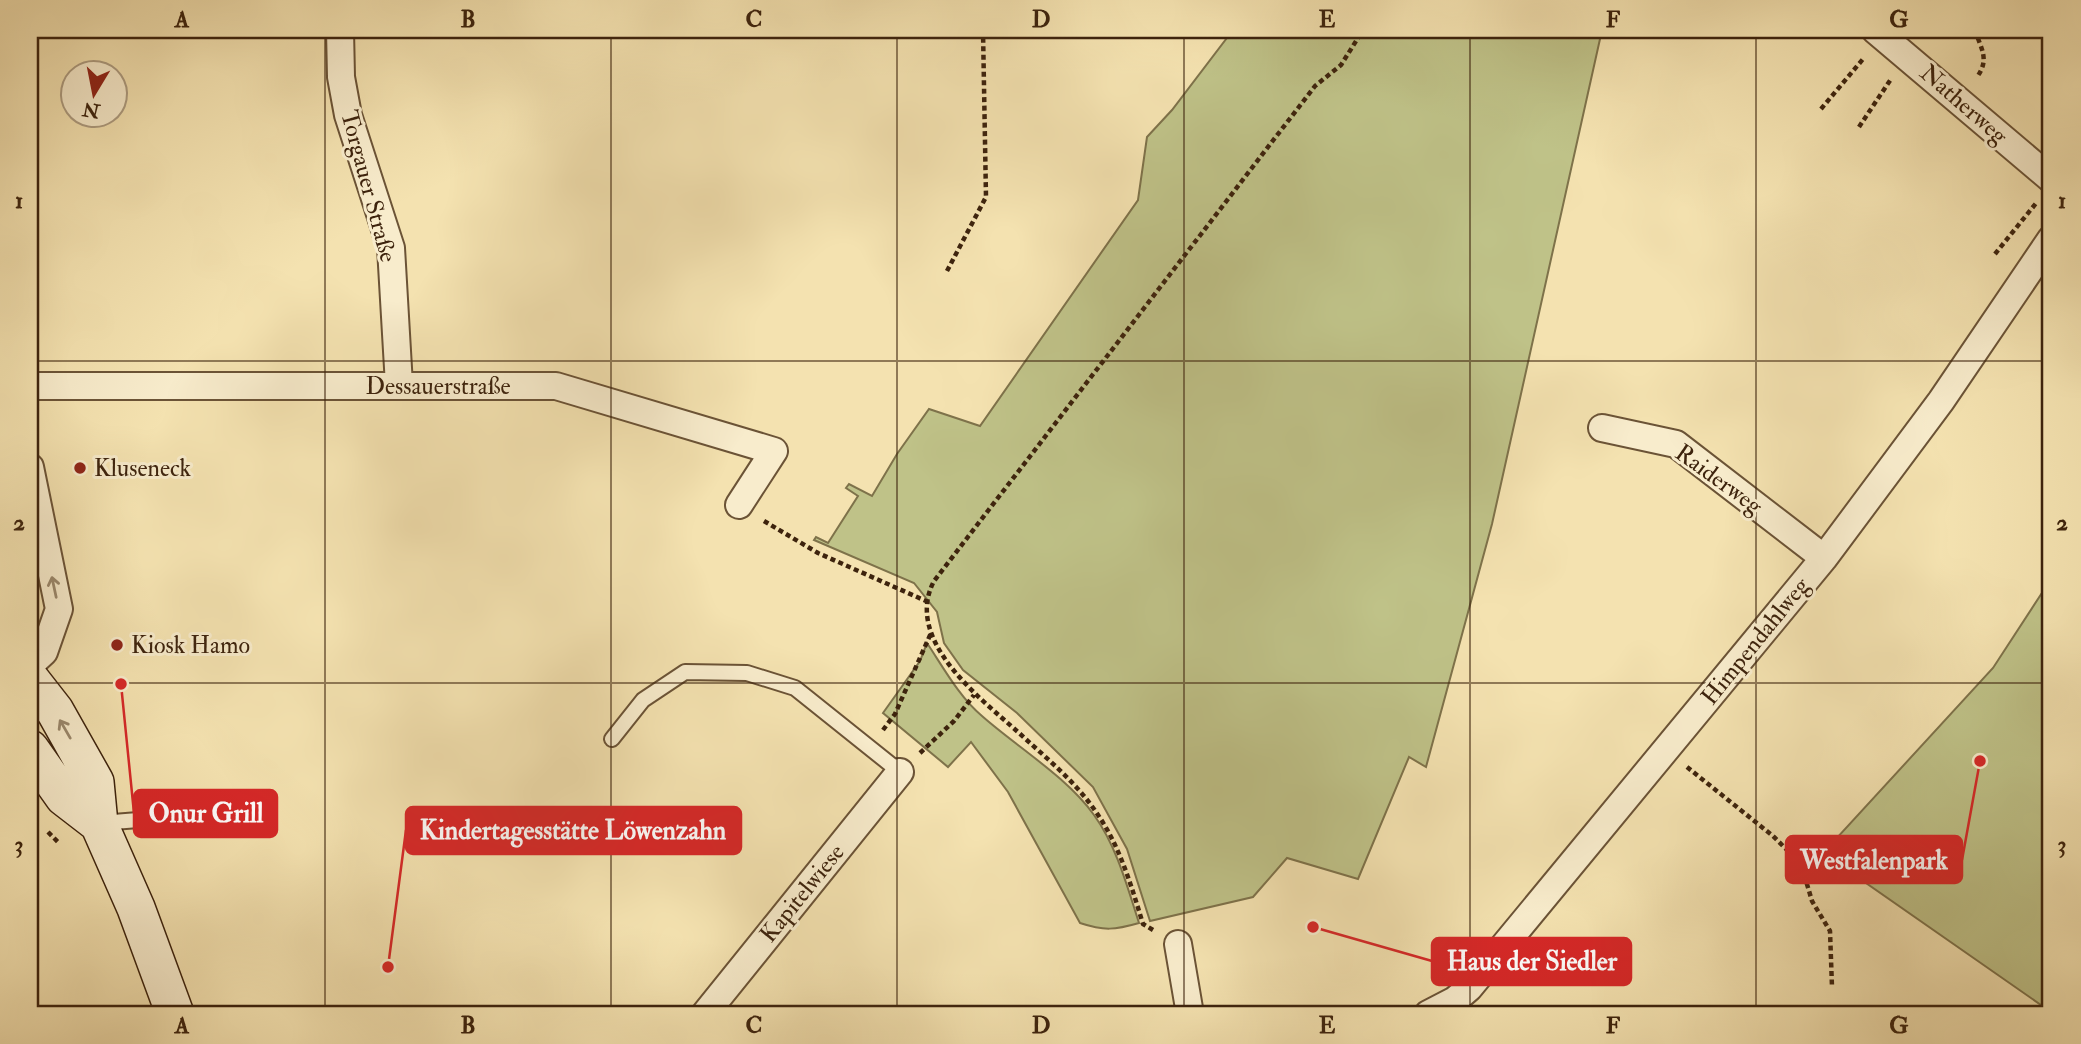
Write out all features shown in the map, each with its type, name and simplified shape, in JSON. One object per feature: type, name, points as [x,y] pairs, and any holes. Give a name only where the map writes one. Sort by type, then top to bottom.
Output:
[{"type":"main road","points":[[35,666],[55,711],[95,782],[99,824],[136,908],[175,1014]]},
{"type":"main road","points":[[30,749],[64,797],[99,824]]},
{"type":"street","name":"Torgauer Straße","points":[[340,30],[341,77],[348,115],[391,248],[399,385]]},
{"type":"street","name":"Natherweg","points":[[1879,33],[1961,101],[2047,187]]},
{"type":"street","name":"Himpendahlweg","points":[[1428,1014],[1455,1000],[1469,988],[1824,558],[1941,401],[2051,239]]},
{"type":"street","name":"Dessauerstraße","points":[[30,386],[556,386],[774,451],[739,505]]},
{"type":"street","name":"Raiderweg","points":[[1602,428],[1676,444],[1824,558]]},
{"type":"street","points":[[30,467],[59,609],[35,666]]},
{"type":"street","name":"Kapitelwiese","points":[[705,1014],[900,772]]},
{"type":"street","points":[[1178,944],[1189,1014]]},
{"type":"lane","points":[[612,739],[643,700],[685,672],[747,673],[795,688],[900,772]]},
{"type":"lane","points":[[99,824],[163,818]]},
{"type":"path","points":[[947,271],[986,197],[983,30]]},
{"type":"path","points":[[1178,944],[1143,924],[1124,861],[1096,811],[1056,766],[974,695],[950,667],[931,633],[926,601],[934,581],[1309,93],[1341,65],[1363,30]]},
{"type":"path","points":[[1961,101],[1984,67],[1975,30]]},
{"type":"path","points":[[1821,109],[1879,33]]},
{"type":"path","points":[[1858,127],[1907,55]]},
{"type":"path","points":[[1995,254],[2047,187]]},
{"type":"path","points":[[739,505],[818,553],[926,601]]},
{"type":"path","points":[[870,748],[895,714],[931,633]]},
{"type":"path","points":[[900,772],[954,721],[974,695]]},
{"type":"path","points":[[1665,750],[1773,836],[1801,864],[1812,901],[1830,931],[1832,987]]},
{"type":"green space","points":[[1233,30],[1602,30],[1492,524],[1426,767],[1409,757],[1358,879],[1287,858],[1253,897],[1150,921],[1127,849],[1093,787],[1017,713],[963,670],[944,643],[937,612],[914,583],[814,540],[816,537],[828,543],[858,496],[846,488],[849,484],[872,496],[897,454],[929,409],[980,426],[1138,200],[1147,137],[1172,110]]},
{"type":"green space","points":[[2051,579],[2051,1012],[1823,853],[1993,668]]},
{"type":"green space","points":[[927,643],[952,682],[974,709],[1056,775],[1094,815],[1115,853],[1139,923],[1110,929],[1080,923],[1008,792],[971,742],[948,767],[883,713],[920,661]]},
{"type":"place","name":"Kluseneck","points":[[80,468]]},
{"type":"place","name":"Kiosk Hamo","points":[[117,645]]},
{"type":"place","name":"Onur Grill","points":[[121,684]]},
{"type":"place","name":"Westfalenpark","points":[[1980,761]]},
{"type":"place","name":"Haus der Siedler","points":[[1313,927]]},
{"type":"place","name":"Kindertagesstätte Löwenzahn","points":[[388,967]]}]
